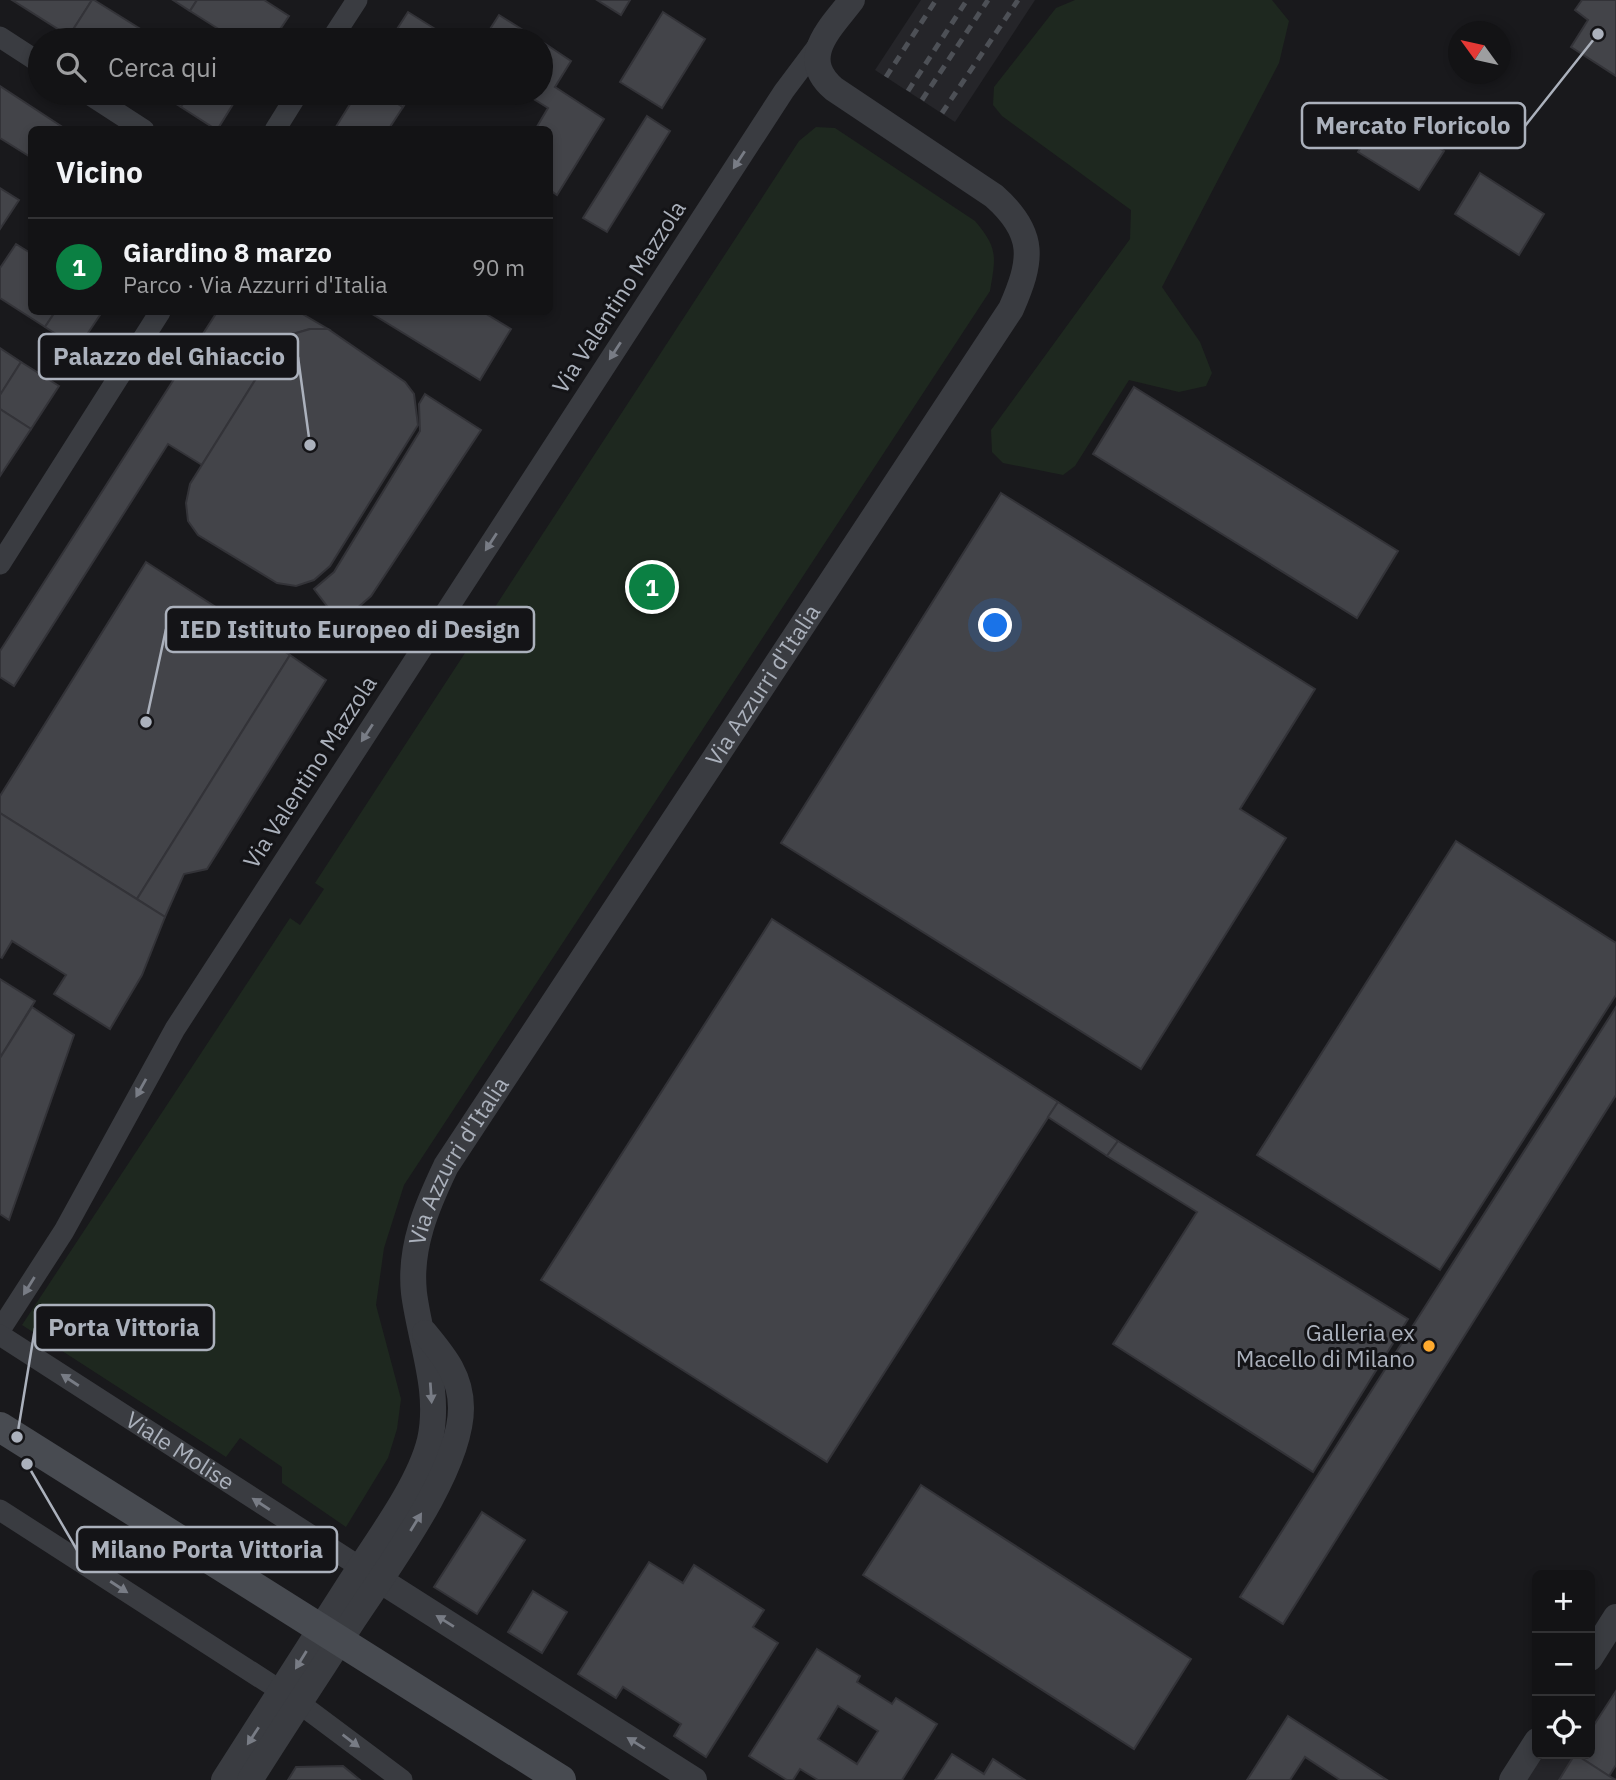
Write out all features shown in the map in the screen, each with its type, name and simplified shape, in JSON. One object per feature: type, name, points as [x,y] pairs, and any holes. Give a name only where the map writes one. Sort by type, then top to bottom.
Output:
[{"type":"main road","points":[[0,1427],[561,1780]]},
{"type":"street","points":[[339,28],[357,0]]},
{"type":"street","points":[[820,43],[852,0]]},
{"type":"street","name":"Via Azzurri d'Italia","points":[[852,0],[838,30],[834,57],[844,86],[858,104]]},
{"type":"street","points":[[0,37],[28,55]]},
{"type":"street","name":"Via Azzurri d'Italia","points":[[370,1573],[435,1491],[446,1467],[461,1410],[459,1386],[448,1362],[419,1326],[414,1290],[418,1234],[426,1208],[446,1166],[997,331],[1011,309],[1026,275],[1027,251],[1023,231],[1012,212],[994,197],[834,89],[822,76],[817,59],[820,43]]},
{"type":"street","name":"Via Valentino Mazzola","points":[[0,1333],[64,1231],[175,1029],[784,91],[820,43]]},
{"type":"street","points":[[105,105],[138,126]]},
{"type":"street","points":[[277,126],[291,105]]},
{"type":"street","points":[[0,564],[158,315]]},
{"type":"street","name":"Viale Molise","points":[[0,1333],[694,1780]]},
{"type":"street","points":[[0,1510],[290,1697],[402,1780]]},
{"type":"street","points":[[224,1780],[290,1697],[370,1573]]},
{"type":"street","points":[[1595,1650],[1616,1618]]},
{"type":"street","points":[[250,1780],[290,1697]]},
{"type":"street","points":[[1512,1780],[1532,1749]]},
{"type":"shaded area","points":[[921,0],[1035,0],[955,122],[875,70]]},
{"type":"shaded area","points":[[1534,1759],[1582,1759],[1616,1780],[1519,1780]]},
{"type":"green space","points":[[1075,0],[1272,0],[1289,21],[1279,63],[1162,287],[1200,342],[1212,373],[1206,386],[1179,392],[1129,380],[1075,466],[1063,475],[1003,463],[992,452],[991,430],[1130,239],[1131,210],[1002,116],[993,105],[994,87],[1056,8]]},
{"type":"green space","points":[[816,127],[835,128],[975,221],[988,238],[993,253],[990,291],[404,1185],[384,1248],[376,1305],[401,1399],[397,1429],[388,1458],[346,1527],[282,1483],[282,1467],[240,1438],[226,1457],[22,1325],[290,918],[300,925],[324,889],[315,883],[799,141]]},
{"type":"building","points":[[12,0],[92,0],[74,28],[56,28]]},
{"type":"building","points":[[94,0],[139,28],[74,28]]},
{"type":"building","points":[[173,0],[197,0],[190,11]]},
{"type":"building","points":[[197,0],[264,0],[289,16],[281,28],[217,28],[190,11]]},
{"type":"building","points":[[597,0],[630,0],[621,15]]},
{"type":"building","points":[[1582,0],[1616,0],[1616,76],[1571,47],[1588,20],[1575,10]]},
{"type":"building","points":[[408,12],[434,28],[398,28]]},
{"type":"building","points":[[663,12],[705,39],[662,108],[620,82]]},
{"type":"building","points":[[499,15],[520,28],[491,28]]},
{"type":"building","points":[[553,49],[571,61],[555,87],[604,119],[557,195],[553,192],[553,126],[537,126],[548,108],[543,105],[553,105]]},
{"type":"building","points":[[0,86],[61,126],[28,126],[28,156],[0,138]]},
{"type":"building","points":[[233,105],[219,126],[211,126],[181,107]]},
{"type":"building","points":[[350,105],[403,107],[391,126],[336,126]]},
{"type":"building","points":[[1383,113],[1444,151],[1419,190],[1358,152]]},
{"type":"building","points":[[647,116],[670,131],[607,232],[583,218]]},
{"type":"building","points":[[1480,173],[1544,214],[1519,255],[1455,214]]},
{"type":"building","points":[[0,188],[19,200],[0,229]]},
{"type":"building","points":[[16,244],[28,252],[28,315],[53,315],[45,327],[0,298],[0,268]]},
{"type":"building","points":[[53,315],[100,315],[78,348],[45,327]]},
{"type":"building","points":[[215,315],[304,315],[328,329],[310,329],[293,334],[277,345],[202,465],[168,444],[14,686],[0,677],[0,651]]},
{"type":"building","points":[[374,315],[488,315],[511,329],[480,380]]},
{"type":"building","points":[[310,329],[328,329],[405,382],[414,394],[418,425],[330,566],[314,580],[296,586],[277,583],[198,535],[188,521],[186,503],[190,484],[277,345],[293,334]]},
{"type":"building","points":[[0,348],[21,362],[0,395]]},
{"type":"building","points":[[21,362],[59,386],[31,429],[0,409],[0,395]]},
{"type":"building","points":[[1134,387],[1398,551],[1357,618],[1093,454]]},
{"type":"building","points":[[425,394],[481,430],[371,596],[340,623],[314,589],[334,572],[420,431],[419,404]]},
{"type":"building","points":[[0,409],[31,429],[0,476]]},
{"type":"building","points":[[1001,493],[1315,689],[1240,809],[1286,838],[1141,1069],[781,843]]},
{"type":"building","points":[[146,562],[290,655],[137,899],[0,813],[0,796]]},
{"type":"building","points":[[290,655],[326,680],[207,869],[184,874],[165,917],[137,899]]},
{"type":"building","points":[[0,813],[165,917],[142,975],[110,1029],[54,994],[66,975],[12,941],[2,958],[0,957]]},
{"type":"building","points":[[1456,841],[1616,943],[1616,995],[1440,1270],[1257,1155]]},
{"type":"building","points":[[772,919],[1058,1102],[827,1462],[541,1280]]},
{"type":"building","points":[[0,979],[35,1001],[0,1058]]},
{"type":"building","points":[[32,1007],[74,1035],[9,1220],[0,1214],[0,1058]]},
{"type":"building","name":"Galleria ex Macello di Milano","points":[[1616,1007],[1616,1095],[1283,1624],[1240,1597]]},
{"type":"building","points":[[1058,1102],[1118,1141],[1107,1156],[1048,1117]]},
{"type":"building","points":[[1118,1141],[1408,1319],[1313,1472],[1113,1344],[1197,1212],[1107,1156]]},
{"type":"building","points":[[921,1485],[1191,1659],[1134,1749],[863,1575]]},
{"type":"building","points":[[482,1512],[525,1540],[477,1614],[434,1587]]},
{"type":"building","points":[[649,1562],[683,1583],[694,1565],[764,1610],[753,1627],[778,1643],[706,1757],[674,1736],[681,1724],[623,1687],[616,1698],[578,1674]]},
{"type":"building","points":[[533,1591],[567,1612],[542,1653],[508,1632]]},
{"type":"building","points":[[817,1649],[860,1676],[857,1682],[892,1704],[896,1698],[937,1724],[902,1780],[818,1780],[800,1769],[793,1780],[787,1780],[749,1756]],"holes":[[[838,1706],[878,1731],[857,1764],[818,1739]]]},
{"type":"building","points":[[1616,1691],[1616,1765],[1609,1776],[1583,1759],[1595,1759],[1595,1723]]},
{"type":"building","points":[[1288,1716],[1387,1780],[1340,1780],[1305,1757],[1290,1780],[1247,1780]]},
{"type":"building","points":[[952,1754],[984,1774],[993,1759],[1025,1780],[935,1780]]},
{"type":"building","points":[[1572,1759],[1583,1759],[1616,1780],[1559,1780]]},
{"type":"building","points":[[343,1766],[360,1780],[288,1780],[296,1767]]},
{"type":"railway","points":[[886,77],[936,0]]},
{"type":"railway","points":[[908,91],[967,0]]},
{"type":"railway","points":[[922,100],[988,0]]},
{"type":"railway","points":[[942,113],[1018,0]]},
{"type":"place","name":"Mercato Floricolo","points":[[1598,34]]},
{"type":"place","name":"Palazzo del Ghiaccio","points":[[310,445]]},
{"type":"place","name":"Giardino 8 marzo","points":[[652,587]]},
{"type":"place","name":"IED Istituto Europeo di Design","points":[[146,722]]},
{"type":"place","name":"Galleria ex Macello di Milano","points":[[1429,1346]]},
{"type":"place","name":"Porta Vittoria","points":[[17,1437]]},
{"type":"place","name":"Milano Porta Vittoria","points":[[27,1464]]}]
